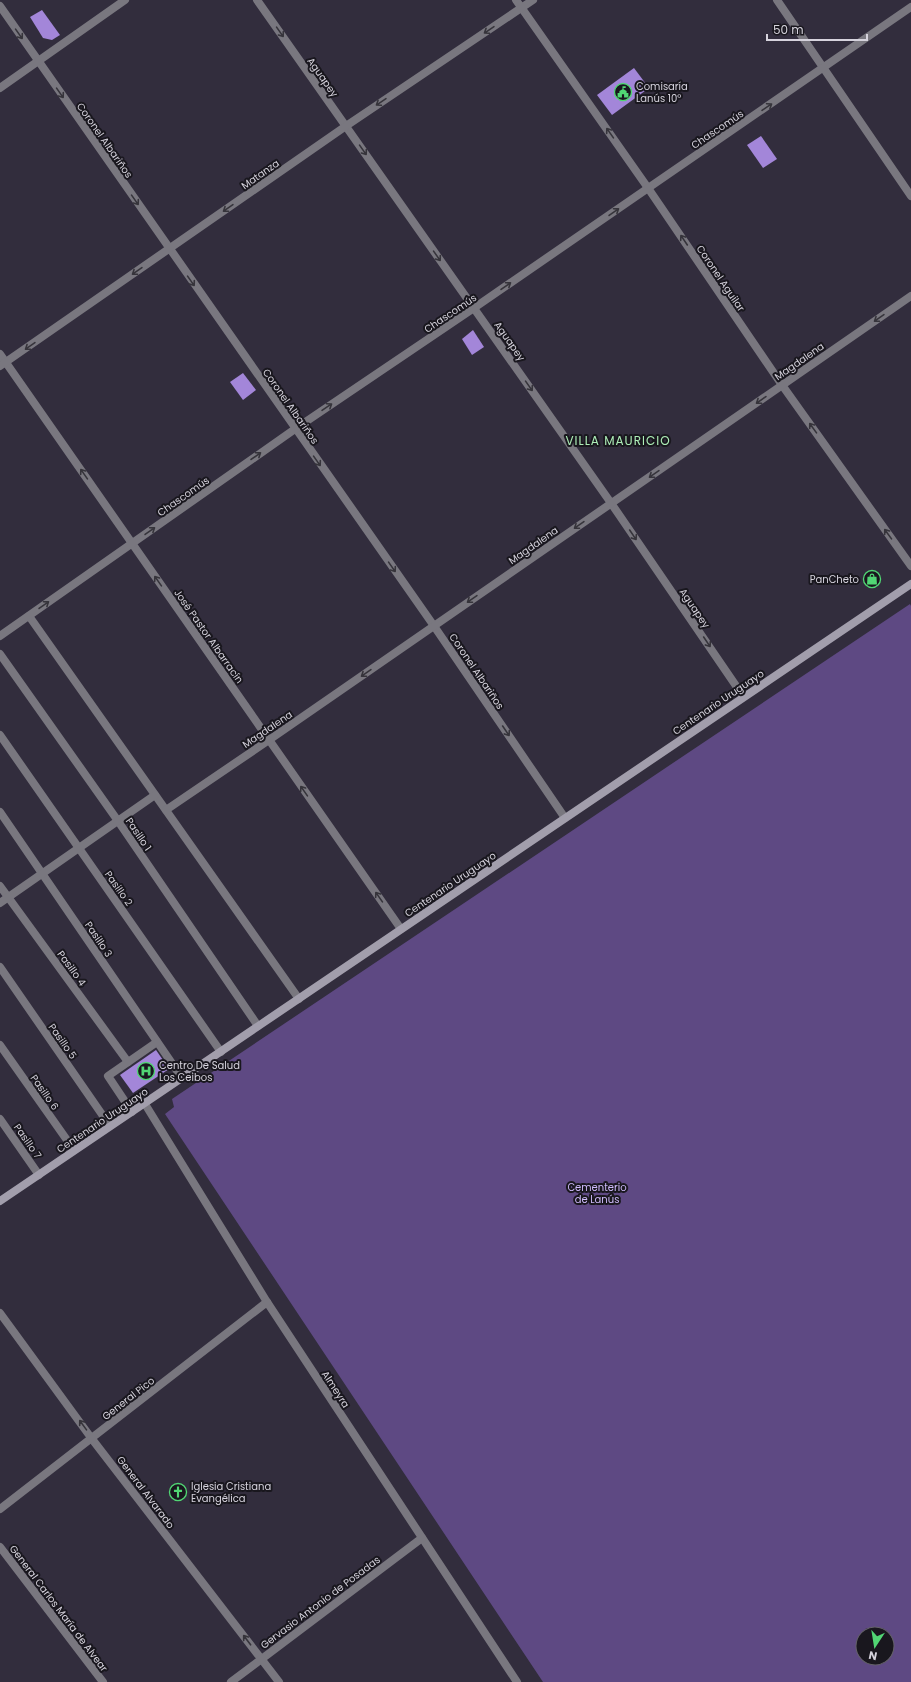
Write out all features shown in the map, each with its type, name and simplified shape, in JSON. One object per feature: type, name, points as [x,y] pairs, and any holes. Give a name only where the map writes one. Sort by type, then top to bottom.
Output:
[{"type":"main road","name":"Centenario Uruguayo","points":[[0,1201],[911,584]]},
{"type":"street","points":[[0,88],[125,0]]},
{"type":"street","name":"Aguapey","points":[[257,0],[611,503],[744,696]]},
{"type":"street","name":"Coronel Aguilar","points":[[516,0],[648,188],[782,385],[911,566]]},
{"type":"street","name":"Matanza","points":[[3,364],[346,126],[532,0]]},
{"type":"street","points":[[777,0],[911,196]]},
{"type":"street","name":"Coronel Albariños","points":[[0,6],[168,249],[434,626],[565,818]]},
{"type":"street","name":"Chascomús","points":[[0,636],[295,429],[823,69],[911,7]]},
{"type":"street","name":"Magdalena","points":[[166,810],[911,296]]},
{"type":"street","name":"José Pastor Albarracín","points":[[0,354],[3,364],[133,544],[401,929]]},
{"type":"street","points":[[29,616],[299,999]]},
{"type":"street","name":"Pasillo 1","points":[[0,654],[118,821],[258,1026]]},
{"type":"street","name":"Pasillo 2","points":[[0,735],[221,1052]]},
{"type":"street","points":[[0,903],[155,795]]},
{"type":"street","name":"Pasillo 3","points":[[0,812],[182,1078]]},
{"type":"street","name":"Pasillo 4","points":[[0,886],[128,1062]]},
{"type":"street","name":"Pasillo 5","points":[[0,967],[110,1126]]},
{"type":"street","points":[[132,1112],[108,1076],[157,1042]]},
{"type":"street","name":"Pasillo 6","points":[[0,1045],[74,1150]]},
{"type":"street","name":"Almeyra","points":[[145,1104],[267,1302],[517,1682]]},
{"type":"street","name":"Pasillo 7","points":[[0,1118],[39,1175]]},
{"type":"street","name":"General Pico","points":[[0,1509],[267,1302]]},
{"type":"street","name":"General Alvarado","points":[[0,1313],[92,1439],[279,1682]]},
{"type":"street","name":"Gervasio Antonio de Posadas","points":[[231,1682],[422,1538]]},
{"type":"street","name":"General Carlos María de Alvear","points":[[0,1546],[103,1682]]},
{"type":"green space","name":"Cementerio de Lanús","points":[[910,604],[911,1682],[543,1682],[165,1114],[174,1107],[172,1099]]},
{"type":"building","points":[[42,10],[60,35],[52,40],[43,38],[30,17]]},
{"type":"building","name":"Comisaría Lanús 10°","points":[[634,68],[649,88],[612,115],[597,95]]},
{"type":"building","points":[[761,136],[777,159],[763,168],[747,145]]},
{"type":"building","points":[[473,330],[484,347],[472,355],[462,339]]},
{"type":"building","points":[[243,373],[256,390],[243,400],[230,382]]},
{"type":"building","name":"Centro De Salud Los Ceibos","points":[[156,1050],[169,1069],[133,1093],[120,1075]]},
{"type":"place","name":"Comisaría Lanús 10°","points":[[623,92]]},
{"type":"place","name":"PanCheto","points":[[872,579]]},
{"type":"place","name":"Centro De Salud Los Ceibos","points":[[146,1071]]},
{"type":"place","name":"Iglesia Cristiana Evangélica","points":[[178,1492]]},
{"type":"district","name":"VILLA MAURICIO","points":[[618,441]]}]
